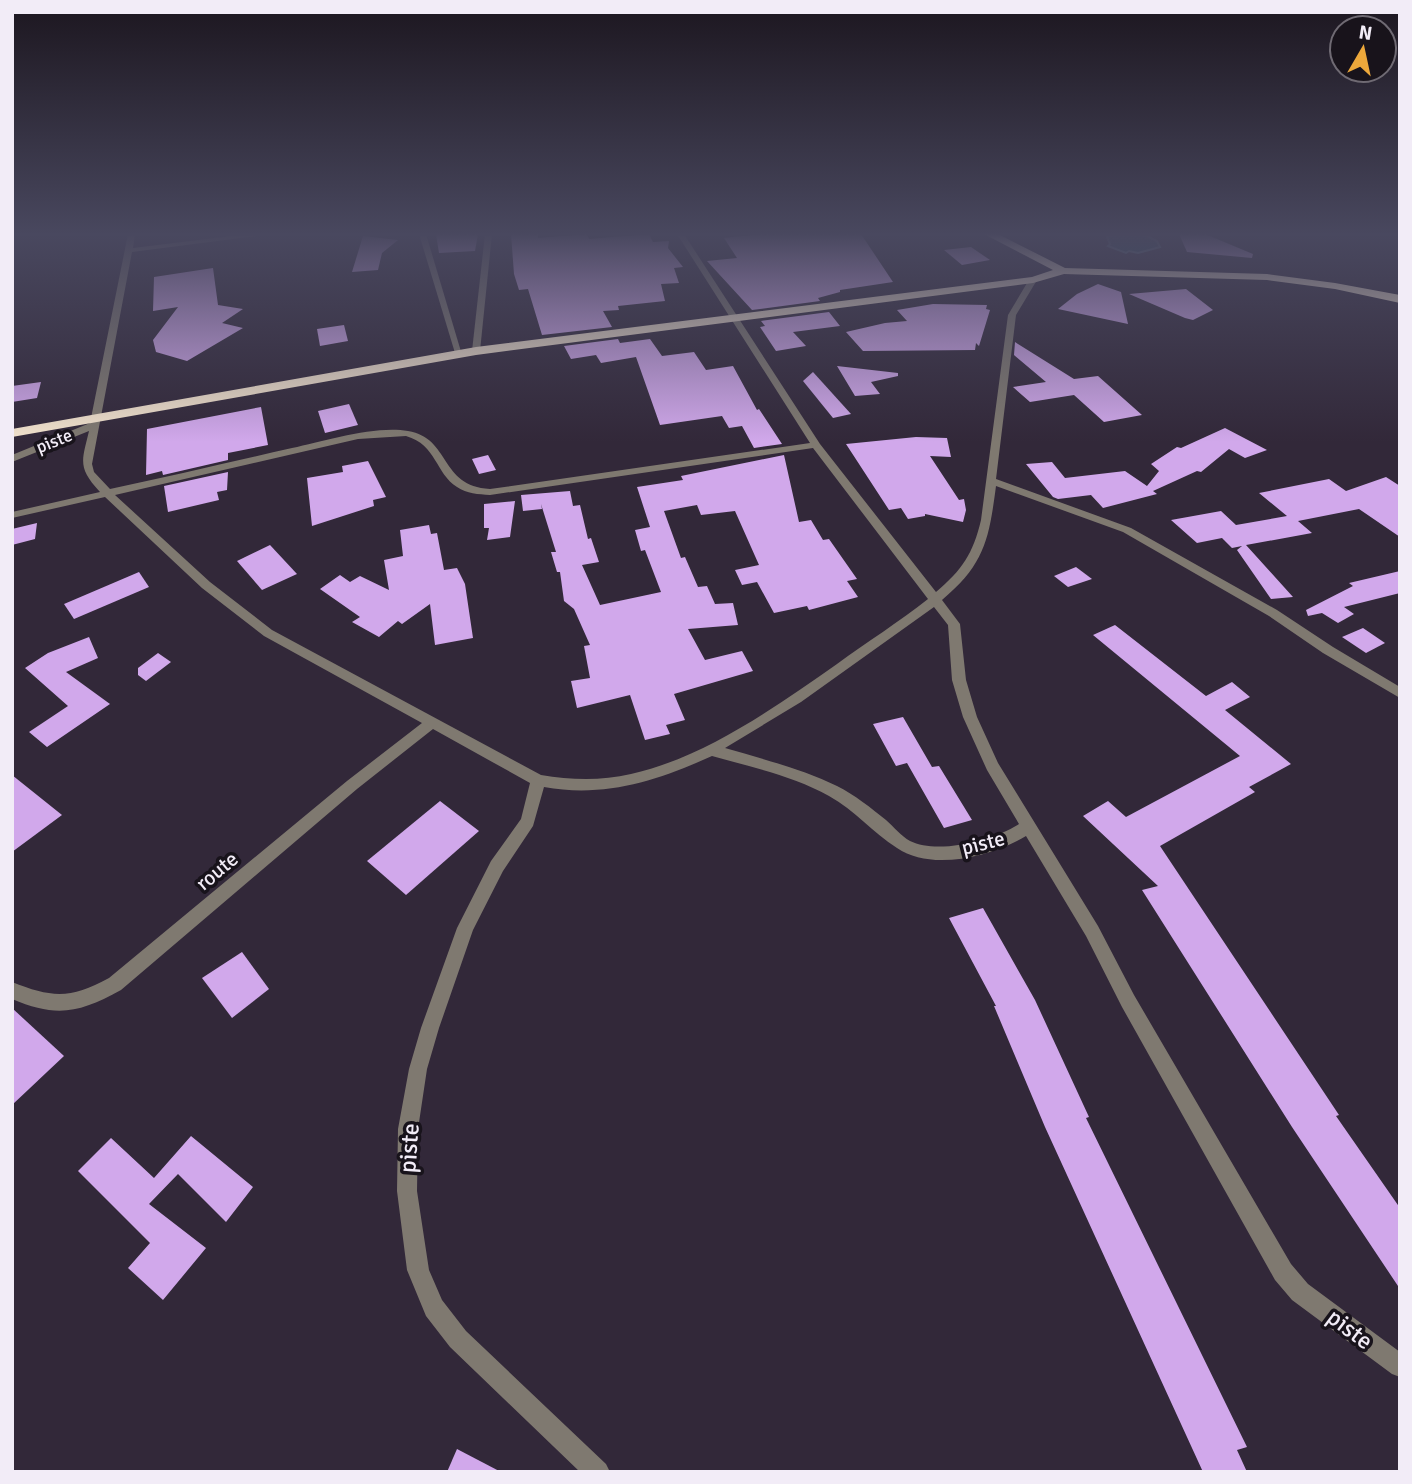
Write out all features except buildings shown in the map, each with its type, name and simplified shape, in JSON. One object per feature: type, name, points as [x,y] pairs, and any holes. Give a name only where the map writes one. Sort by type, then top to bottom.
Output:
[{"type":"highway","points":[[12,433],[97,422],[459,353],[840,303]]},
{"type":"street","points":[[120,303],[88,464],[89,472],[109,495],[206,585],[268,633],[538,780],[571,784],[617,783],[644,776],[712,750],[828,676],[936,599],[972,562],[978,551],[991,481],[1012,315],[1019,303]]},
{"type":"street","points":[[444,303],[459,353]]},
{"type":"street","points":[[475,351],[481,303]]},
{"type":"street","name":"piste","points":[[726,303],[816,445],[954,624],[959,680],[979,742],[1092,931],[1128,1001],[1277,1261],[1300,1292],[1400,1366]]},
{"type":"street","name":"piste","points":[[12,458],[97,422]]},
{"type":"street","points":[[15,514],[385,432],[406,433],[424,438],[458,484],[473,491],[571,482],[816,445]]},
{"type":"street","points":[[991,481],[1127,530],[1273,613],[1400,693]]},
{"type":"street","name":"route","points":[[12,990],[36,1001],[61,1006],[90,999],[116,984],[352,785],[433,722]]},
{"type":"street","name":"piste","points":[[712,750],[803,778],[831,790],[870,816],[906,846],[920,851],[967,850],[1012,837],[1028,826]]},
{"type":"street","name":"piste","points":[[538,780],[528,821],[497,866],[465,928],[430,1028],[418,1069],[408,1129],[407,1191],[418,1270],[434,1308],[458,1339],[598,1472]]}]
